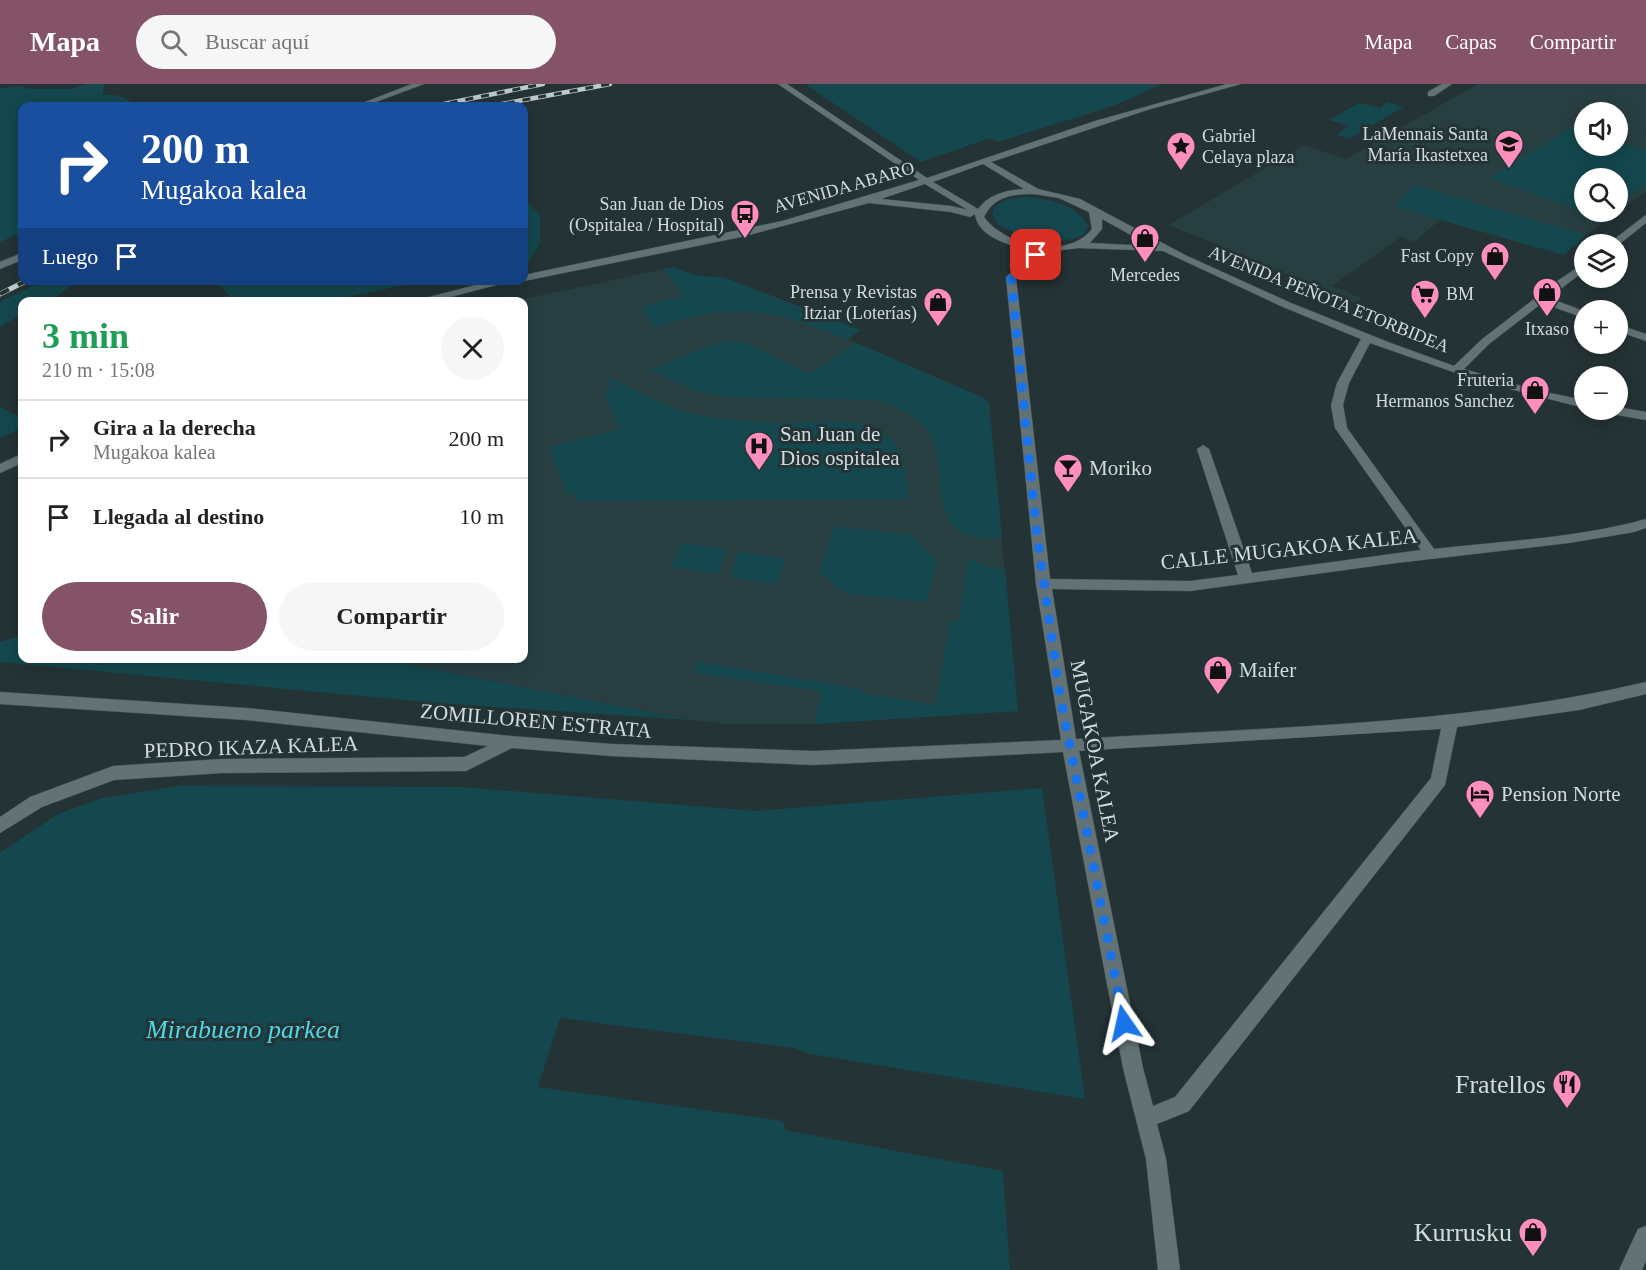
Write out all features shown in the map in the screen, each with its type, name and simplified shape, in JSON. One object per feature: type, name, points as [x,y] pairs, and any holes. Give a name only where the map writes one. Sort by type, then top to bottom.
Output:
[{"type":"street","points":[[370,102],[420,84]]},
{"type":"street","points":[[782,84],[979,215],[982,226],[991,234],[1020,246],[1043,250],[1077,245],[1166,250]]},
{"type":"street","name":"AVENIDA ABARO","points":[[528,277],[711,240],[868,200],[1031,144],[1237,84]]},
{"type":"street","points":[[1431,94],[1448,84]]},
{"type":"street","points":[[984,161],[1035,191]]},
{"type":"street","points":[[979,215],[989,201],[1002,195],[1035,191]]},
{"type":"street","name":"AVENIDA PEÑOTA ETORBIDEA","points":[[1035,191],[1070,197],[1166,250],[1367,338],[1456,370],[1528,392],[1574,402]]},
{"type":"street","points":[[868,200],[951,209],[979,215]]},
{"type":"street","points":[[1077,245],[1097,230],[1098,221],[1094,211]]},
{"type":"street","points":[[1626,234],[1646,218]]},
{"type":"street","name":"MUGAKOA KALEA","points":[[1043,250],[1011,277],[1043,584],[1059,690],[1133,1068],[1156,1159],[1169,1270]]},
{"type":"street","points":[[0,266],[18,258]]},
{"type":"street","points":[[1456,370],[1485,342],[1574,273]]},
{"type":"street","points":[[437,297],[489,285]]},
{"type":"street","points":[[1539,298],[1574,311]]},
{"type":"street","points":[[1628,331],[1646,338]]},
{"type":"street","name":"CALLE MUGAKOA KALEA","points":[[1367,338],[1343,383],[1337,405],[1341,428],[1431,554]]},
{"type":"street","points":[[1628,413],[1646,416]]},
{"type":"street","points":[[1203,449],[1246,576]]},
{"type":"street","points":[[0,469],[18,460]]},
{"type":"street","name":"CALLE MUGAKOA KALEA","points":[[1043,584],[1190,586],[1246,576],[1569,538],[1634,528],[1646,523]]},
{"type":"street","name":"ZOMILLOREN ESTRATA","points":[[0,698],[246,714],[511,742],[611,750],[814,758],[1450,722],[1580,704],[1646,688]]},
{"type":"street","points":[[1145,1119],[1182,1104],[1439,780],[1450,722]]},
{"type":"street","name":"PEDRO IKAZA KALEA","points":[[0,826],[36,802],[113,773],[222,766],[466,764],[511,742]]},
{"type":"street","points":[[1630,1270],[1646,1238]]},
{"type":"shaded area","points":[[1478,84],[1646,84],[1646,192],[1628,205],[1628,168],[1574,168],[1574,222],[1604,222],[1587,234],[1574,234],[1574,246],[1564,255],[1440,220],[1414,242],[1401,237],[1332,286],[1361,298],[1356,303],[1169,225],[1304,145],[1346,159]]},
{"type":"shaded area","name":"San Juan de Dios ospitalea","points":[[674,267],[685,273],[702,277],[723,277],[860,330],[848,339],[982,397],[989,403],[1018,711],[814,724],[728,724],[690,720],[400,663],[528,663],[528,298]]},
{"type":"green space","points":[[86,84],[105,84],[102,95],[116,95],[133,102],[18,102],[18,234],[0,242],[0,88],[23,86],[29,89],[72,89]]},
{"type":"green space","points":[[805,84],[1162,84],[1113,106],[998,142],[990,138],[921,162]]},
{"type":"green space","points":[[1388,102],[1403,107],[1349,139],[1336,135],[1349,126],[1329,120],[1359,103],[1380,108]]},
{"type":"green space","points":[[1572,127],[1574,128],[1574,156],[1628,156],[1628,145],[1646,151],[1646,184],[1628,197],[1628,168],[1574,168],[1574,209],[1489,178]]},
{"type":"green space","points":[[1414,185],[1583,234],[1574,234],[1574,246],[1564,255],[1395,207]]},
{"type":"green space","points":[[1026,197],[1052,201],[1077,212],[1088,226],[1084,235],[1059,241],[1040,241],[1021,236],[998,225],[992,214],[995,206],[1008,199]]},
{"type":"green space","points":[[528,203],[540,215],[540,243],[528,264]]},
{"type":"green space","points":[[674,267],[698,275],[723,277],[860,330],[848,340],[774,315],[731,311],[683,319],[654,328],[641,307],[684,295],[663,269]]},
{"type":"green space","points":[[34,285],[72,285],[56,297],[18,297],[18,316],[0,327],[0,302]]},
{"type":"green space","points":[[220,285],[405,285],[348,297],[230,297]]},
{"type":"green space","points":[[731,341],[747,344],[810,374],[856,343],[982,397],[989,403],[1002,538],[974,537],[953,526],[946,514],[942,499],[935,449],[930,434],[920,422],[898,408],[874,400],[726,397],[693,390],[650,370],[716,343]]},
{"type":"green space","points":[[607,377],[657,401],[683,411],[710,417],[770,423],[849,422],[875,429],[893,442],[902,457],[909,499],[577,501],[575,493],[567,495],[549,447],[620,429],[604,393],[611,386]]},
{"type":"green space","points":[[0,407],[18,416],[18,430],[0,438]]},
{"type":"green space","points":[[834,526],[912,535],[937,561],[926,602],[844,593],[820,572]]},
{"type":"green space","points":[[682,543],[727,549],[718,574],[671,567]]},
{"type":"green space","points":[[739,552],[785,559],[777,584],[730,577]]},
{"type":"green space","points":[[968,558],[988,567],[1005,569],[1018,711],[814,724],[821,691],[694,673],[698,662],[862,689],[862,693],[936,705],[950,621],[959,622]]},
{"type":"green space","points":[[18,636],[18,663],[400,663],[690,720],[436,703],[0,662],[0,642]]},
{"type":"green space","name":"Mirabueno parkea","points":[[178,786],[462,787],[756,811],[1042,788],[1085,1099],[810,1054],[794,1048],[560,1018],[538,1087],[783,1121],[785,1130],[1003,1171],[1010,1270],[0,1270],[0,853],[58,814],[102,798]]},
{"type":"railway","points":[[454,102],[543,84]]},
{"type":"railway","points":[[513,102],[610,84]]},
{"type":"railway","points":[[0,294],[18,285]]},
{"type":"place","name":"LaMennais Santa María Ikastetxea","points":[[1509,170]]},
{"type":"place","name":"Gabriel Celaya plaza","points":[[1181,172]]},
{"type":"place","name":"San Juan de Dios (Ospitalea / Hospital)","points":[[745,240]]},
{"type":"place","name":"Mercedes","points":[[1145,264]]},
{"type":"place","name":"Fast Copy","points":[[1495,282]]},
{"type":"place","name":"Itxaso","points":[[1547,318]]},
{"type":"place","name":"BM","points":[[1425,320]]},
{"type":"place","name":"Prensa y Revistas Itziar (Loterías)","points":[[938,328]]},
{"type":"place","name":"Fruteria Hermanos Sanchez","points":[[1535,416]]},
{"type":"place","name":"San Juan de Dios ospitalea","points":[[759,472]]},
{"type":"place","name":"Moriko","points":[[1068,494]]},
{"type":"place","name":"Maifer","points":[[1218,696]]},
{"type":"place","name":"Pension Norte","points":[[1480,820]]},
{"type":"place","name":"Fratellos","points":[[1567,1110]]},
{"type":"place","name":"Kurrusku","points":[[1533,1258]]},
{"type":"route","points":[[1036,255],[1011,277],[1036,527],[1059,690],[1124,1023]]}]
